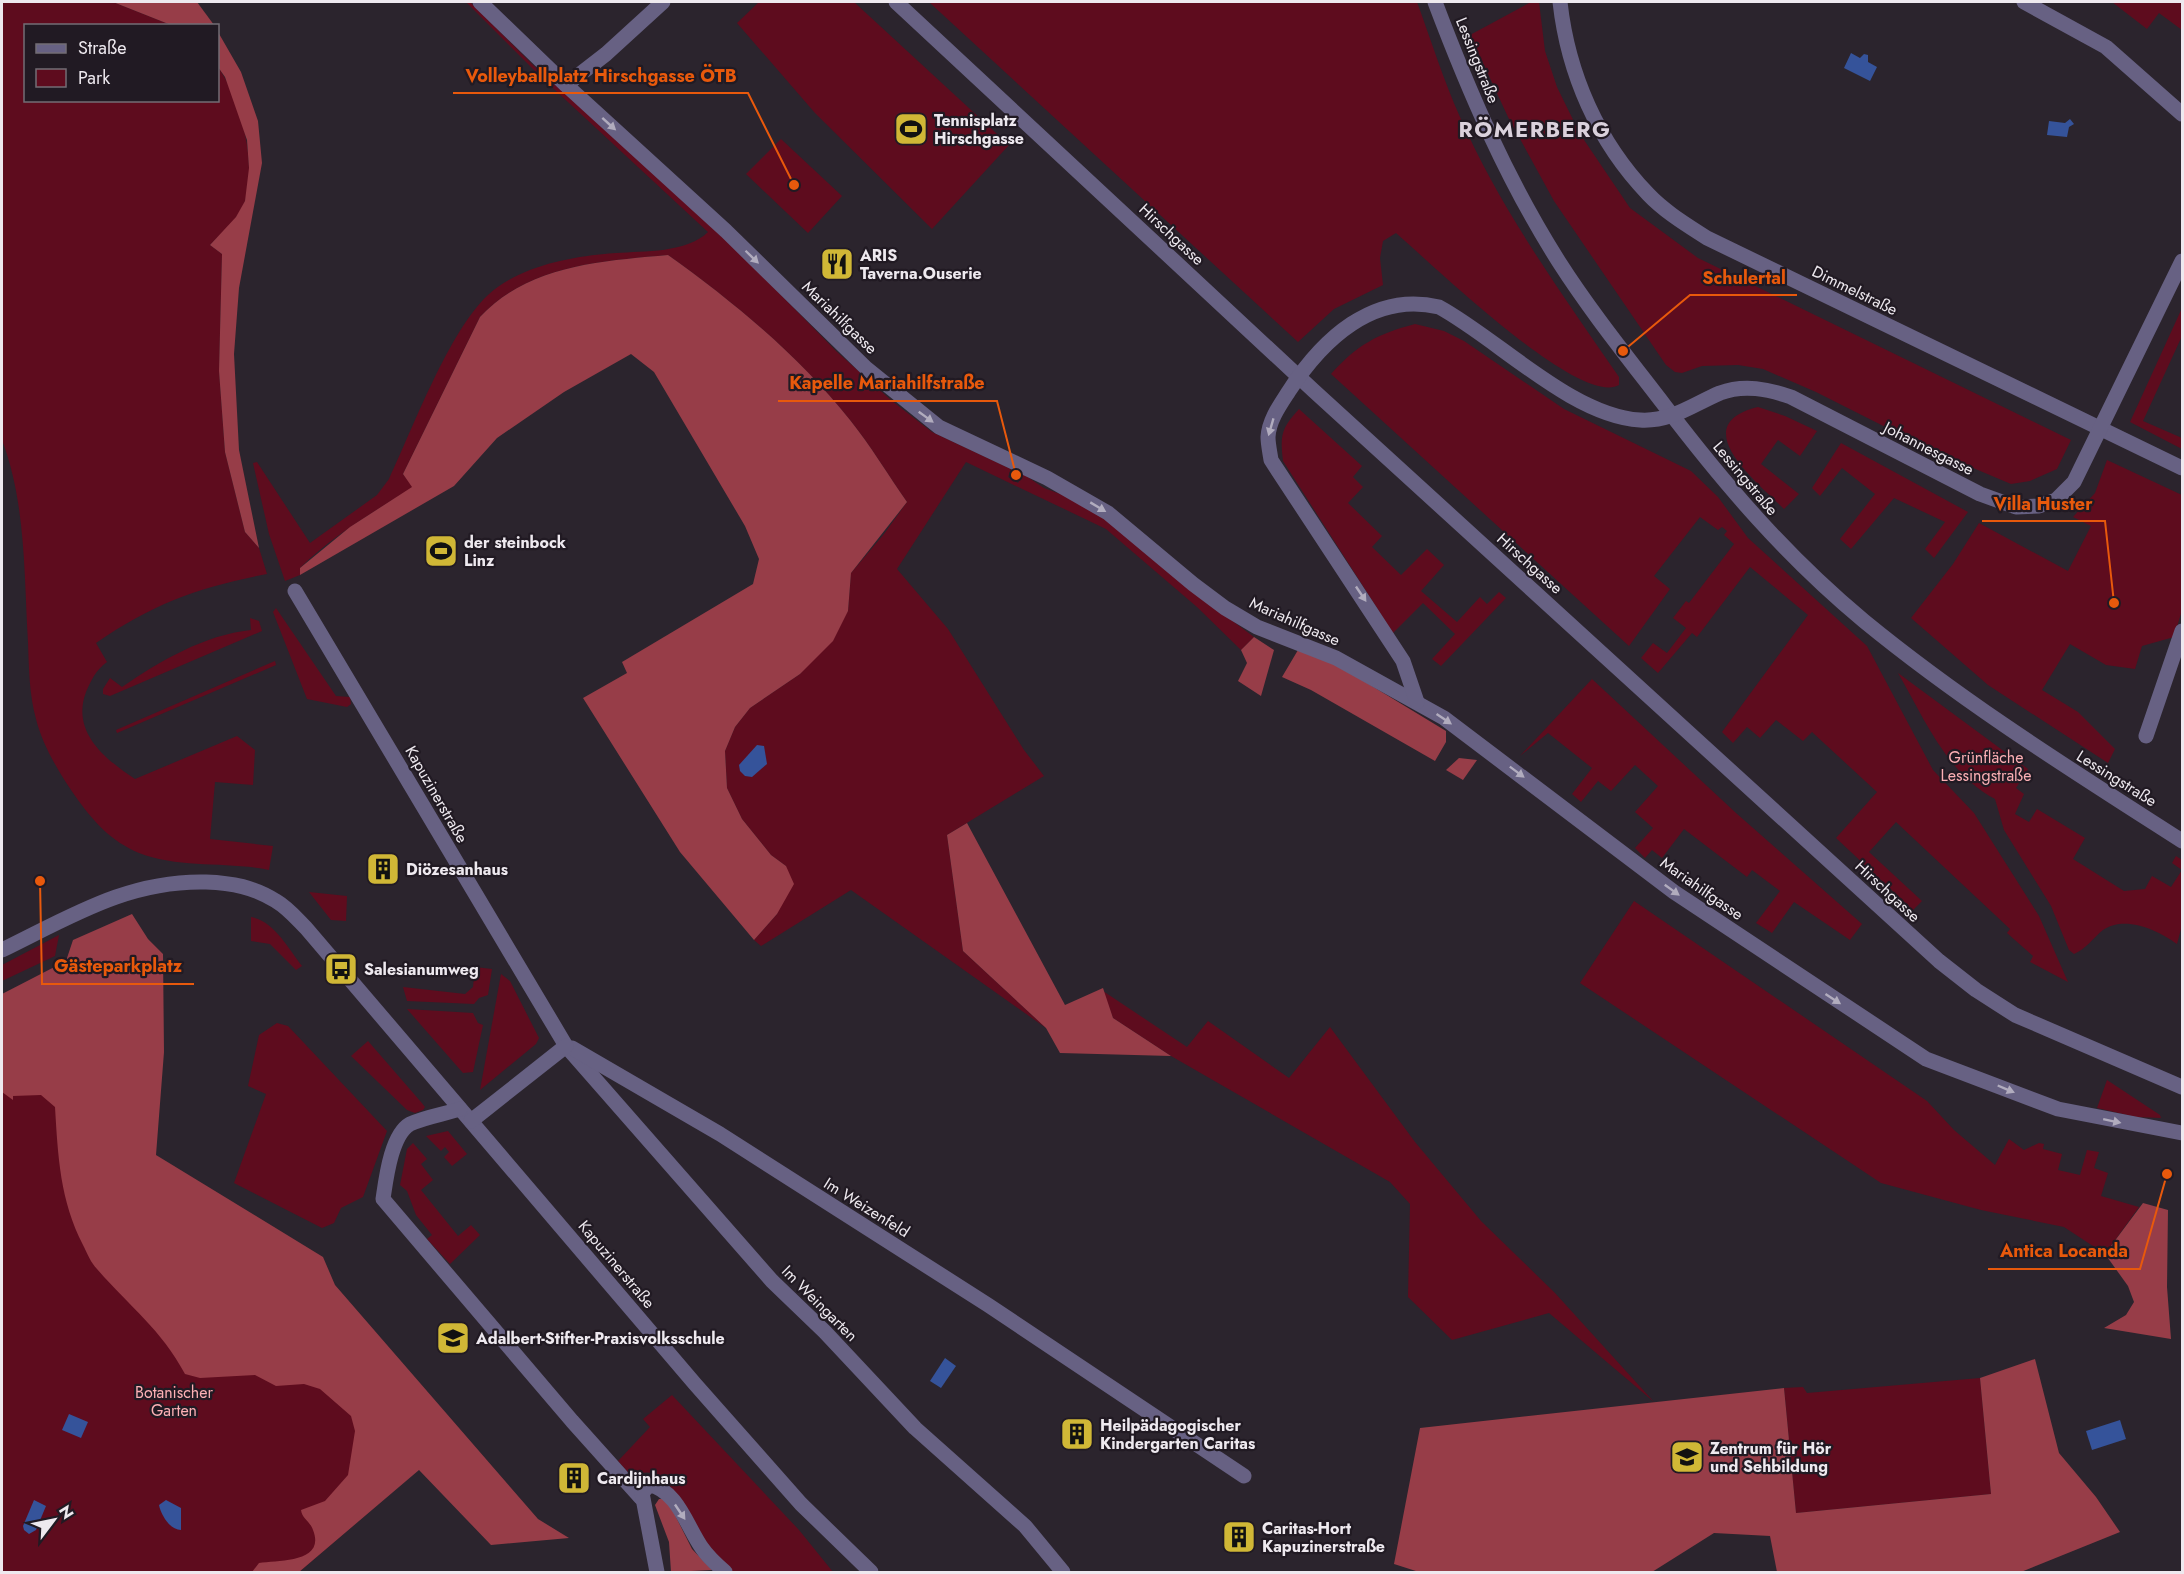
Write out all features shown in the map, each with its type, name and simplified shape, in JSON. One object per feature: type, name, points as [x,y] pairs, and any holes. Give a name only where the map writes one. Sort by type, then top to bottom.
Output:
[{"type":"street","name":"Mariahilfgasse","points":[[480,2],[566,85],[726,231],[866,368],[939,427],[1047,478],[1108,513],[1193,584],[1249,622],[1288,641],[1336,658],[1418,702],[1479,744],[1674,892],[1926,1059],[2058,1109],[2182,1133]]},
{"type":"street","points":[[566,85],[606,54],[663,2]]},
{"type":"street","name":"Hirschgasse","points":[[896,2],[1299,376],[1939,961],[1976,990],[2015,1015],[2182,1087]]},
{"type":"street","name":"Lessingstraße","points":[[1436,2],[1484,124],[1518,190],[1575,285],[1672,416],[1766,530],[1864,620],[1971,704],[2182,840]]},
{"type":"street","name":"Dimmelstraße","points":[[1560,2],[1563,31],[1577,81],[1600,130],[1626,168],[1650,196],[1678,218],[1707,238],[2182,468]]},
{"type":"street","points":[[2024,2],[2106,47],[2182,114]]},
{"type":"street","name":"Johannesgasse","points":[[1418,702],[1413,683],[1393,644],[1271,460],[1268,436],[1276,411],[1299,376],[1349,324],[1391,306],[1423,303],[1454,315],[1553,384],[1591,405],[1637,420],[1653,420],[1672,416],[1721,393],[1767,388],[1980,494],[2016,507],[2039,506],[2056,500],[2074,483],[2099,427],[2182,261]]},
{"type":"street","name":"Kapuzinerstraße","points":[[295,591],[566,1046]]},
{"type":"street","points":[[2146,736],[2182,631]]},
{"type":"street","name":"Kapuzinerstraße","points":[[2,950],[110,898],[171,882],[232,884],[256,890],[278,902],[306,928],[695,1384],[801,1504],[871,1572]]},
{"type":"street","points":[[471,1121],[566,1046]]},
{"type":"street","name":"Im Weizenfeld","points":[[566,1046],[584,1053],[720,1134],[988,1305],[1244,1476]]},
{"type":"street","name":"Im Weingarten","points":[[566,1046],[771,1281],[840,1348],[915,1428],[1025,1526],[1063,1572]]},
{"type":"street","points":[[460,1109],[415,1122],[399,1134],[387,1172],[383,1199],[572,1421],[641,1498],[650,1528],[657,1572]]},
{"type":"street","points":[[641,1498],[649,1485],[656,1486],[665,1493],[679,1510],[702,1549],[725,1572]]},
{"type":"green space","points":[[2,2],[113,2],[168,24],[24,24],[24,102],[219,102],[219,69],[234,96],[248,150],[248,185],[242,208],[210,245],[222,254],[219,371],[225,452],[245,532],[259,548],[267,574],[178,598],[138,617],[96,643],[107,662],[92,679],[86,692],[83,720],[87,732],[102,753],[135,779],[237,736],[255,750],[253,785],[215,782],[210,839],[273,846],[269,870],[171,861],[139,853],[120,843],[97,824],[65,781],[43,740],[34,710],[30,681],[20,514],[10,464],[2,440]]},
{"type":"green space","points":[[466,2],[470,2],[533,65],[724,237],[836,351],[892,401],[932,432],[1011,469],[1008,477],[1018,483],[1023,474],[1044,488],[1079,501],[1106,517],[1190,589],[1254,637],[1241,650],[1197,607],[1106,529],[966,462],[897,569],[948,629],[1024,750],[1044,776],[947,835],[963,951],[1046,1028],[851,890],[761,946],[754,940],[777,914],[786,866],[771,855],[742,819],[727,788],[725,751],[735,727],[750,708],[800,674],[848,611],[851,573],[907,502],[858,430],[809,374],[765,331],[668,255],[618,260],[567,269],[520,286],[499,300],[480,317],[403,474],[413,487],[340,534],[300,568],[300,575],[285,581],[269,534],[253,463],[257,462],[310,543],[377,495],[389,479],[446,356],[459,332],[488,295],[516,276],[549,264],[600,254],[665,250],[689,244],[708,232],[541,77]]},
{"type":"green space","name":"Tennisplatz Hirschgasse","points":[[759,2],[854,2],[1009,145],[932,229],[815,113],[737,23]]},
{"type":"green space","points":[[929,2],[1417,2],[1448,88],[1476,151],[1533,250],[1619,377],[1619,385],[1599,386],[1572,375],[1540,354],[1505,328],[1396,233],[1383,241],[1380,258],[1383,285],[1334,309],[1298,342]]},
{"type":"green space","points":[[1531,2],[1539,2],[1545,51],[1557,87],[1580,134],[1630,208],[1698,258],[2071,440],[2057,469],[2030,481],[2011,484],[1933,451],[1816,392],[1763,369],[1738,365],[1702,366],[1682,373],[1675,372],[1666,365],[1554,201],[1508,117],[1470,35]]},
{"type":"green space","points":[[2112,2],[2182,2],[2182,30],[2159,13],[2147,29]]},
{"type":"green space","points":[[781,139],[842,196],[808,233],[746,174]]},
{"type":"green space","points":[[2182,308],[2182,336],[2143,421],[2182,438],[2182,449],[2130,422]]},
{"type":"green space","points":[[1415,324],[1444,331],[1464,341],[1564,409],[1691,471],[1718,497],[1748,538],[1867,646],[1933,770],[1974,813],[2039,916],[2068,982],[2030,962],[2033,956],[2007,933],[2010,929],[1896,822],[1869,852],[1922,901],[1913,910],[1836,838],[1877,792],[1812,732],[1803,741],[1776,720],[1760,738],[1747,727],[1733,743],[1722,732],[1808,615],[1750,567],[1697,637],[1692,633],[1658,673],[1641,658],[1653,643],[1667,653],[1686,628],[1673,618],[1686,601],[1689,603],[1734,544],[1724,535],[1727,531],[1722,527],[1718,530],[1700,517],[1654,576],[1670,589],[1629,646],[1331,374],[1350,355],[1368,342]]},
{"type":"green space","points":[[1758,407],[1785,416],[1817,431],[1800,456],[1778,440],[1761,464],[1799,494],[1784,509],[1745,470],[1733,455],[1727,440],[1727,427],[1737,415]]},
{"type":"green space","points":[[1299,409],[1362,466],[1353,477],[1363,487],[1348,503],[1382,536],[1372,547],[1401,575],[1427,549],[1444,565],[1421,591],[1457,622],[1480,597],[1487,604],[1499,592],[1506,598],[1441,666],[1432,659],[1455,634],[1423,603],[1393,633],[1283,461],[1283,433],[1288,422]]},
{"type":"green space","points":[[1841,443],[1968,512],[1934,558],[1925,549],[1945,522],[1894,498],[1851,549],[1840,539],[1875,494],[1842,468],[1820,496],[1812,488]]},
{"type":"green space","points":[[2107,460],[2182,495],[2182,610],[2174,637],[2142,646],[2135,669],[2106,665],[2070,644],[2042,690],[2078,712],[2115,749],[2108,763],[1988,685],[1911,618],[1953,564],[1979,523],[2068,571],[2091,526],[2073,517],[2095,493]]},
{"type":"green space","points":[[276,608],[336,696],[350,697],[351,704],[347,707],[307,699],[273,612]]},
{"type":"green space","points":[[250,618],[259,621],[262,631],[110,696],[103,694],[103,689],[110,678],[122,687],[152,668],[200,643],[216,637],[251,630]]},
{"type":"green space","points":[[275,661],[276,665],[117,733],[116,730]]},
{"type":"green space","name":"Grünfläche Lessingstraße","points":[[1898,673],[2028,769],[2016,788],[2024,794],[2015,814],[2029,822],[2037,809],[2085,838],[2073,859],[2124,891],[2145,889],[2152,876],[2171,887],[2182,870],[2182,925],[2177,944],[2151,929],[2121,924],[2103,930],[2074,954],[2069,950],[2051,906],[2004,830],[1995,799],[1963,775],[1950,760],[1927,726]]},
{"type":"green space","points":[[1592,679],[1736,813],[1862,924],[1850,940],[1794,902],[1772,933],[1756,923],[1780,891],[1752,870],[1747,877],[1684,829],[1662,858],[1652,850],[1645,858],[1635,848],[1653,828],[1635,812],[1658,786],[1635,765],[1611,791],[1598,781],[1581,802],[1572,794],[1592,768],[1548,733],[1520,756]]},
{"type":"green space","points":[[2176,856],[2182,860],[2182,870],[2172,863]]},
{"type":"green space","points":[[309,892],[347,896],[346,921],[331,920]]},
{"type":"green space","points":[[1634,901],[1927,1101],[1954,1130],[1995,1165],[2009,1139],[2024,1150],[2039,1143],[2044,1144],[2043,1149],[2062,1154],[2058,1170],[2080,1175],[2087,1150],[2099,1152],[2094,1168],[2108,1173],[2101,1196],[2139,1207],[2105,1254],[2064,1227],[1981,1210],[1881,1183],[1580,983]]},
{"type":"green space","points":[[251,917],[274,930],[302,966],[296,970],[270,944],[251,941]]},
{"type":"green space","points":[[59,935],[55,956],[2,981],[2,965]]},
{"type":"green space","points":[[475,967],[492,969],[488,995],[479,998],[474,1004],[407,1001],[403,987],[465,994],[473,987]]},
{"type":"green space","points":[[501,974],[510,981],[539,1038],[536,1044],[480,1090]]},
{"type":"green space","points":[[1103,991],[1187,1047],[1208,1021],[1289,1078],[1330,1027],[1415,1142],[1481,1221],[1555,1293],[1654,1402],[1549,1313],[1452,1340],[1408,1297],[1410,1204],[1390,1182],[1171,1056],[1113,1018]]},
{"type":"green space","points":[[407,1009],[473,1013],[478,1023],[483,1025],[473,1072],[463,1073]]},
{"type":"green space","name":"Botanischer Garten","points":[[2,1021],[138,1164],[419,1469],[299,1572],[2,1572]]},
{"type":"green space","points":[[277,1023],[288,1026],[387,1131],[363,1197],[341,1208],[334,1223],[322,1228],[234,1183],[266,1094],[248,1086],[259,1035]]},
{"type":"green space","points":[[368,1041],[425,1107],[423,1110],[415,1113],[407,1110],[351,1056]]},
{"type":"green space","points":[[2107,1080],[2160,1115],[2161,1118],[2136,1117],[2097,1108]]},
{"type":"green space","points":[[448,1131],[467,1154],[452,1166],[444,1157],[449,1152],[445,1147],[441,1151],[426,1136]]},
{"type":"green space","points":[[413,1143],[427,1159],[421,1164],[433,1180],[421,1190],[458,1236],[471,1225],[480,1235],[450,1264],[427,1239],[432,1235],[416,1215],[407,1191],[400,1185],[407,1149]]},
{"type":"green space","points":[[1980,1378],[1991,1494],[1796,1513],[1784,1388],[1803,1387],[1807,1393]]},
{"type":"green space","points":[[672,1395],[799,1530],[833,1572],[733,1572],[710,1549],[678,1496],[667,1483],[656,1475],[645,1472],[633,1478],[618,1461],[650,1427],[643,1419]]},
{"type":"shaded area","points":[[113,2],[197,2],[213,24],[168,24]]},
{"type":"shaded area","points":[[219,34],[241,72],[258,121],[262,163],[239,288],[234,354],[239,450],[259,548],[245,532],[225,452],[219,371],[222,254],[210,245],[236,217],[245,201],[249,168],[247,140],[225,77],[219,68]]},
{"type":"shaded area","points":[[668,255],[765,331],[809,374],[858,430],[907,502],[851,573],[848,611],[833,641],[800,674],[750,708],[735,727],[725,751],[727,788],[742,819],[771,855],[786,866],[794,884],[777,914],[754,940],[680,852],[583,698],[627,673],[622,662],[753,584],[759,559],[745,526],[654,372],[631,354],[564,392],[497,438],[454,486],[300,575],[300,568],[350,527],[412,487],[403,474],[480,317],[499,300],[520,286],[567,269],[618,260]]},
{"type":"shaded area","points":[[1254,637],[1274,650],[1261,696],[1238,681],[1247,663],[1241,650]]},
{"type":"shaded area","points":[[1298,650],[1334,663],[1446,731],[1446,742],[1435,761],[1311,690],[1282,677]]},
{"type":"shaded area","points":[[1459,758],[1477,760],[1463,780],[1446,770]]},
{"type":"shaded area","points":[[967,823],[1065,1005],[1103,988],[1113,1018],[1171,1056],[1060,1053],[1046,1028],[963,951],[947,835]]},
{"type":"shaded area","points":[[132,914],[148,939],[163,954],[164,1052],[156,1155],[323,1257],[335,1285],[538,1519],[569,1538],[491,1545],[419,1470],[299,1572],[252,1572],[259,1563],[298,1558],[313,1549],[315,1541],[313,1530],[301,1510],[325,1501],[348,1475],[355,1431],[351,1416],[320,1389],[304,1384],[276,1386],[255,1375],[200,1378],[185,1374],[166,1344],[95,1267],[88,1255],[75,1228],[65,1195],[59,1161],[55,1107],[41,1095],[13,1096],[13,1100],[2,1092],[2,994],[66,961],[73,940]]},
{"type":"shaded area","points":[[2143,1203],[2168,1210],[2167,1287],[2171,1339],[2104,1328],[2126,1315],[2134,1302],[2128,1286],[2105,1254]]},
{"type":"shaded area","points":[[2035,1359],[2059,1453],[2096,1497],[2120,1532],[2021,1572],[1777,1572],[1770,1536],[1714,1533],[1652,1572],[1419,1572],[1394,1564],[1420,1428],[1784,1388],[1796,1513],[1991,1494],[1980,1378]]},
{"type":"shaded area","points":[[659,1499],[664,1499],[673,1511],[692,1549],[712,1570],[671,1572],[669,1542],[655,1505]]},
{"type":"water","points":[[1851,53],[1860,58],[1864,54],[1868,55],[1868,62],[1877,67],[1870,81],[1844,68]]},
{"type":"water","points":[[2070,119],[2074,124],[2069,127],[2067,137],[2047,135],[2049,121],[2065,123]]},
{"type":"water","points":[[757,745],[764,746],[767,764],[752,777],[745,776],[740,771],[739,765]]},
{"type":"water","points":[[945,1358],[956,1366],[941,1388],[930,1381]]},
{"type":"water","points":[[69,1414],[88,1422],[81,1438],[62,1430]]},
{"type":"water","points":[[2120,1420],[2126,1439],[2092,1450],[2086,1431]]},
{"type":"water","points":[[34,1500],[46,1506],[36,1530],[29,1534],[23,1526]]},
{"type":"water","points":[[166,1500],[181,1508],[181,1530],[173,1528],[162,1513],[159,1505]]},
{"type":"place","name":"Tennisplatz Hirschgasse","points":[[911,129]]},
{"type":"place","name":"Volleyballplatz Hirschgasse ÖTB","points":[[794,185]]},
{"type":"place","name":"ARIS Taverna.Ouserie","points":[[837,264]]},
{"type":"place","name":"Schulertal","points":[[1623,351]]},
{"type":"place","name":"Kapelle Mariahilfstraße","points":[[1016,475]]},
{"type":"place","name":"der steinbock Linz","points":[[441,551]]},
{"type":"place","name":"Villa Huster","points":[[2114,603]]},
{"type":"place","name":"Diözesanhaus","points":[[383,869]]},
{"type":"place","name":"Gästeparkplatz","points":[[40,881]]},
{"type":"place","name":"Salesianumweg","points":[[341,969]]},
{"type":"place","name":"Antica Locanda","points":[[2167,1174]]},
{"type":"place","name":"Adalbert-Stifter-Praxisvolksschule","points":[[453,1338]]},
{"type":"place","name":"Heilpädagogischer Kindergarten Caritas","points":[[1077,1434]]},
{"type":"place","name":"Zentrum für Hör und Sehbildung","points":[[1687,1457]]},
{"type":"place","name":"Cardijnhaus","points":[[574,1478]]},
{"type":"place","name":"Caritas-Hort Kapuzinerstraße","points":[[1239,1537]]},
{"type":"district","name":"RÖMERBERG","points":[[1535,129]]}]
